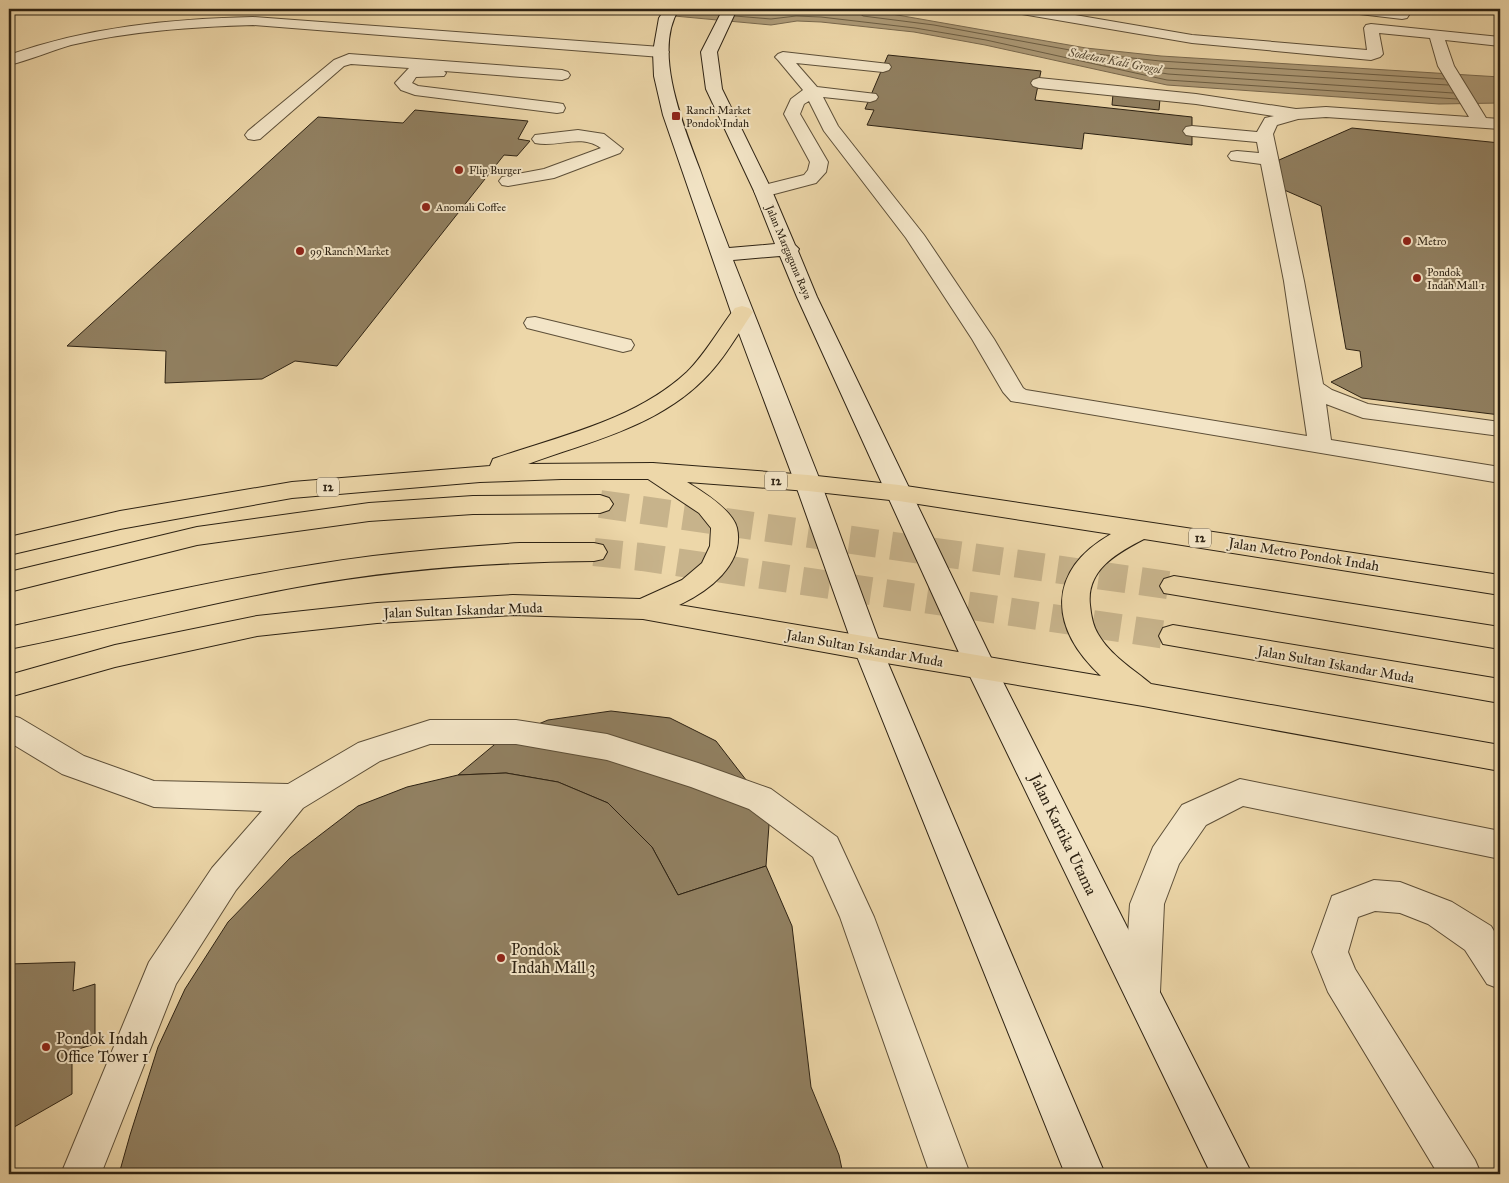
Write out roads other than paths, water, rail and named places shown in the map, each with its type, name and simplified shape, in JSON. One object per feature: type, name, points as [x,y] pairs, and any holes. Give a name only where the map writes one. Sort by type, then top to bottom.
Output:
[{"type":"highway","points":[[480,474],[625,422],[661,401],[686,384],[711,359],[742,312]]},
{"type":"highway","name":"12","points":[[9,546],[120,520],[292,490],[480,474],[561,471],[653,471],[808,483],[899,493]]},
{"type":"highway","points":[[643,609],[685,591],[712,571],[723,548],[724,527],[708,507],[653,471]]},
{"type":"highway","name":"Jalan Metro Pondok Indah","points":[[899,493],[1500,585]]},
{"type":"highway","name":"12","points":[[9,582],[197,536],[369,512],[473,505],[600,504]]},
{"type":"highway","points":[[1143,694],[1102,660],[1087,641],[1076,612],[1080,576],[1095,559],[1123,539],[1144,529]]},
{"type":"highway","points":[[9,638],[139,609],[322,572],[436,558],[542,551],[594,552]]},
{"type":"highway","points":[[1174,586],[1500,638]]},
{"type":"highway","name":"Jalan Sultan Iskandar Muda","points":[[9,686],[115,656],[257,626],[377,613],[513,605],[643,609],[981,668]]},
{"type":"highway","name":"Jalan Sultan Iskandar Muda","points":[[1172,636],[1500,691]]},
{"type":"highway","points":[[981,668],[1143,694],[1500,758]]},
{"type":"main road","points":[[1016,9],[1192,39],[1371,55],[1375,54],[1371,28],[1500,41]]},
{"type":"main road","points":[[1352,9],[1420,18]]},
{"type":"main road","points":[[669,13],[661,52],[662,76],[671,115],[742,312],[808,483],[868,649],[1085,1174]]},
{"type":"main road","name":"Jalan Margaguna Raya","points":[[726,15],[709,52],[714,89],[763,191],[807,297],[899,493]]},
{"type":"main road","points":[[9,60],[75,40],[147,28],[206,22],[253,21],[661,52]]},
{"type":"main road","points":[[1436,35],[1446,66],[1471,104],[1491,123]]},
{"type":"main road","points":[[883,67],[783,57],[812,91],[830,127],[968,307],[983,339],[1014,392],[1019,396],[1500,475]]},
{"type":"main road","points":[[254,135],[338,63],[348,59],[561,80],[420,71],[412,72],[403,83],[414,90],[557,108]]},
{"type":"main road","points":[[1039,83],[1196,99],[1296,114],[1326,112],[1491,123]]},
{"type":"main road","points":[[763,191],[810,179],[817,172],[819,162],[792,114],[797,102],[812,91],[870,97]]},
{"type":"main road","points":[[1296,114],[1271,122],[1264,134],[1264,138],[1294,281],[1320,444]]},
{"type":"main road","points":[[1192,131],[1264,138]]},
{"type":"main road","points":[[508,181],[548,174],[614,149],[598,138],[571,135],[541,139]]},
{"type":"main road","points":[[1237,156],[1269,160]]},
{"type":"main road","points":[[722,254],[788,249]]},
{"type":"main road","points":[[535,323],[623,344]]},
{"type":"main road","points":[[1312,387],[1324,395],[1363,410],[1500,430]]},
{"type":"main road","name":"Jalan Kartika Utama","points":[[899,493],[981,668],[1232,1174]]},
{"type":"main road","points":[[9,727],[73,764],[154,794],[292,798]]},
{"type":"main road","points":[[81,1174],[162,974],[224,879],[292,798],[369,752],[430,732],[516,732],[607,747],[698,776],[760,799],[825,847],[857,917],[950,1174]]},
{"type":"main road","points":[[1142,992],[1147,904],[1164,857],[1194,814],[1240,792],[1500,845]]},
{"type":"main road","points":[[1461,1174],[1341,980],[1330,952],[1344,907],[1374,895],[1400,898],[1440,913],[1478,938],[1500,972]]},
{"type":"water","name":"Sodetan Kali Grogol","points":[[599,9],[822,9],[886,13],[1086,48],[1161,56],[1500,77],[1500,103],[1439,104],[1167,85],[985,45],[914,32],[821,22],[797,21],[771,25]]},
{"type":"tunnel","points":[[600,504],[1174,586]]},
{"type":"tunnel","points":[[594,552],[642,557],[1173,636]]},
{"type":"place","name":"Ranch Market Pondok Indah","points":[[676,116]]},
{"type":"place","name":"Flip Burger","points":[[459,170]]},
{"type":"place","name":"Anomali Coffee","points":[[426,207]]},
{"type":"place","name":"Metro","points":[[1407,241]]},
{"type":"place","name":"99 Ranch Market","points":[[300,251]]},
{"type":"place","name":"Pondok Indah Mall 1","points":[[1417,278]]},
{"type":"place","name":"Pondok Indah Mall 3","points":[[501,958]]},
{"type":"place","name":"Pondok Indah Office Tower 1","points":[[46,1047]]}]
